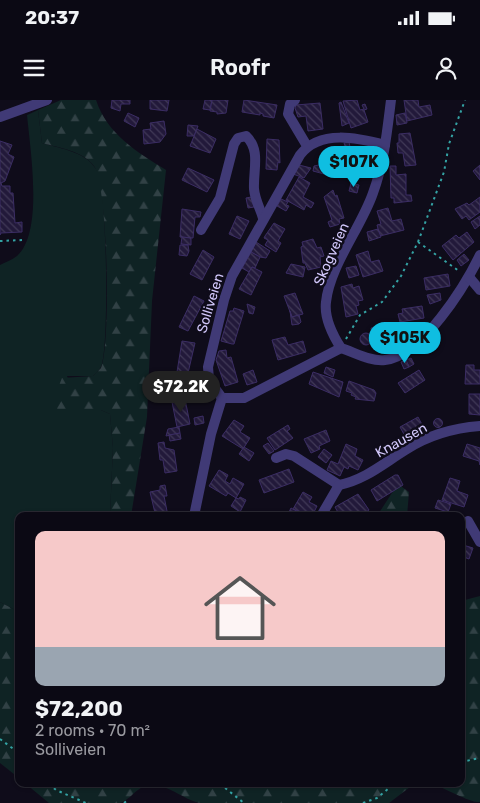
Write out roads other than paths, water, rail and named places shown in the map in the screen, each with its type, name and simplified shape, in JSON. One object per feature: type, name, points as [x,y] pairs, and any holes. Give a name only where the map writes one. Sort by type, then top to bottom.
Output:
[{"type":"street","points":[[0,118],[47,100]]},
{"type":"street","points":[[295,100],[290,104],[288,114],[307,146],[325,140],[345,137],[385,145]]},
{"type":"street","name":"Skogveien","points":[[341,348],[328,324],[326,302],[341,260],[372,196],[385,145],[391,100]]},
{"type":"street","points":[[201,230],[220,198],[234,144],[238,138],[246,136],[253,143],[256,203],[264,218]]},
{"type":"street","name":"Solliveien","points":[[222,398],[209,380],[208,367],[216,324],[232,276],[294,164],[307,146]]},
{"type":"street","points":[[195,512],[211,434],[222,398],[244,398],[341,348],[383,361],[398,358],[426,334],[469,277],[480,255]]},
{"type":"street","points":[[469,277],[480,290]]},
{"type":"street","name":"Knausen","points":[[339,485],[365,477],[409,448],[433,436],[480,426]]},
{"type":"street","points":[[276,458],[286,454],[294,456],[339,485],[323,512]]},
{"type":"street","points":[[468,521],[480,542]]}]
